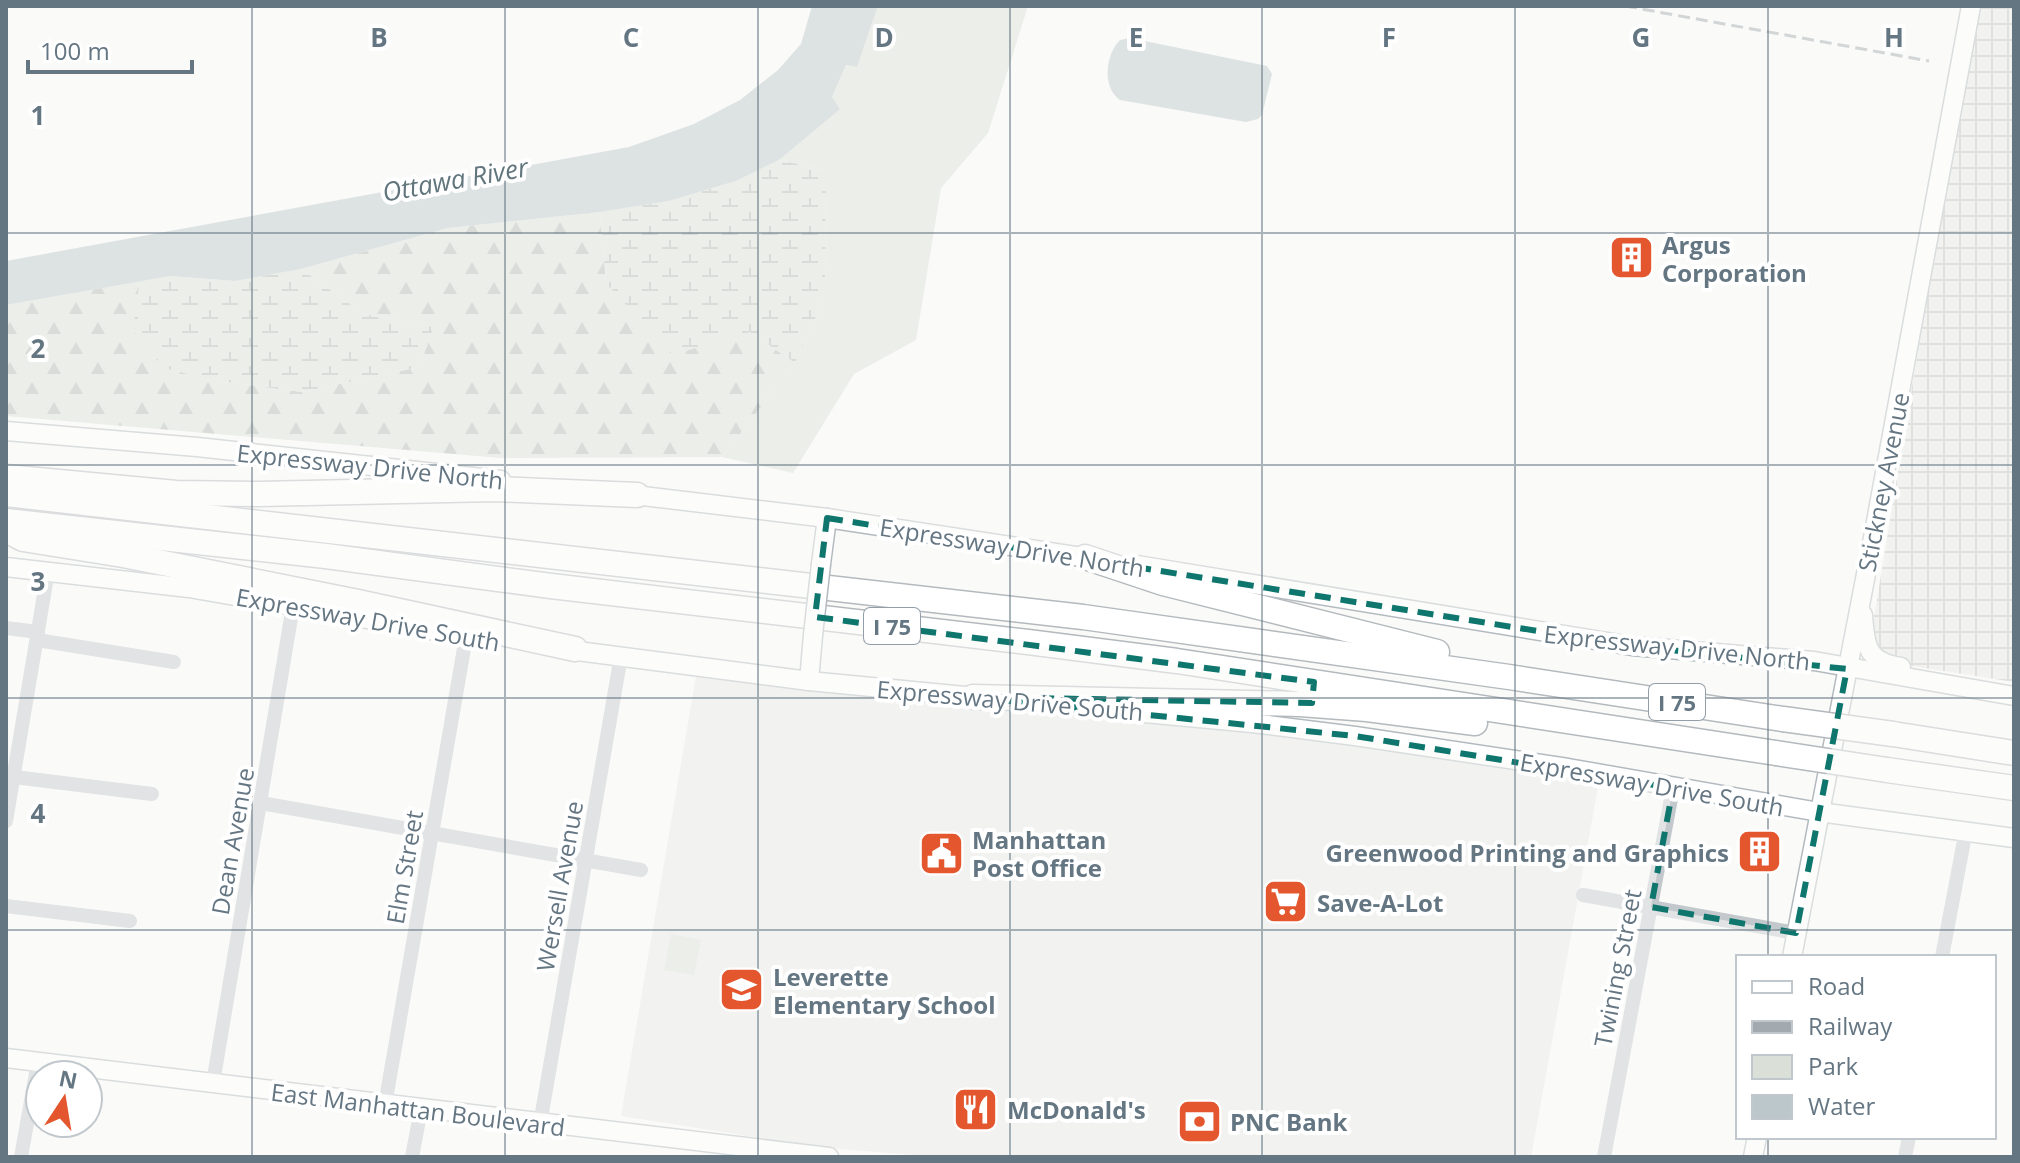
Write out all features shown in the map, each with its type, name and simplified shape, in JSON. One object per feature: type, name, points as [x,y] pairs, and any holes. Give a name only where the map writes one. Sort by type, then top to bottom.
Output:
[{"type":"highway","points":[[6,477],[190,493],[495,489],[637,495]]},
{"type":"highway","name":"I 75","points":[[6,494],[1083,617],[2014,753]]},
{"type":"highway","name":"I 75","points":[[6,521],[281,551],[1177,661],[2014,788]]},
{"type":"highway","points":[[6,530],[23,539],[123,555],[575,649]]},
{"type":"highway","points":[[1085,557],[1163,583],[1252,607],[1571,686]]},
{"type":"highway","points":[[973,697],[1323,706],[1559,734],[1776,753]]},
{"type":"main road","name":"Stickney Avenue","points":[[1792,955],[1971,6]]},
{"type":"main road","name":"Expressway Drive North","points":[[6,431],[197,447],[827,518],[1632,646],[1814,661],[2014,696]]},
{"type":"main road","points":[[809,681],[827,518]]},
{"type":"main road","name":"Expressway Drive South","points":[[6,567],[189,588],[542,648],[575,649],[809,681],[1296,728],[1568,768],[1819,812],[2014,838]]},
{"type":"main road","points":[[1862,593],[1866,641],[1871,653],[1881,663],[2014,687]]},
{"type":"main road","name":"East Manhattan Boulevard","points":[[104,1070],[540,1124],[715,1151],[829,1157]]},
{"type":"street","points":[[6,821],[10,776],[48,571]]},
{"type":"street","name":"Dean Avenue","points":[[213,1083],[293,606]]},
{"type":"street","points":[[6,628],[174,662]]},
{"type":"street","name":"Elm Street","points":[[385,1105],[466,637]]},
{"type":"street","name":"Wersell Avenue","points":[[540,1124],[621,656]]},
{"type":"street","points":[[10,776],[152,794]]},
{"type":"street","name":"Twining Street","points":[[1604,1157],[1673,788]]},
{"type":"street","points":[[261,803],[641,870]]},
{"type":"street","points":[[1942,955],[1966,830]]},
{"type":"street","points":[[1583,895],[1796,933]]},
{"type":"street","points":[[6,906],[130,921]]},
{"type":"street","points":[[412,1157],[421,1109]]},
{"type":"highlighted area","points":[[827,518],[1632,646],[1847,669],[1796,933],[1651,907],[1673,788],[1355,736],[973,697],[1312,703],[1314,682],[815,617]]},
{"type":"shaded area","points":[[1975,6],[2014,6],[2014,682],[1898,664],[1879,652],[1873,623]]},
{"type":"shaded area","points":[[696,676],[898,699],[1268,732],[1555,774],[1598,787],[1531,1157],[935,1157],[819,1147],[621,1116]]},
{"type":"green space","points":[[878,6],[1028,6],[988,133],[941,188],[916,340],[854,374],[793,473],[722,457],[795,363],[825,296],[826,170],[779,160],[839,109],[832,97],[846,65],[857,67]]},
{"type":"green space","points":[[779,160],[826,170],[825,296],[795,363],[750,332],[672,355],[606,283],[600,212],[669,201],[736,181]]},
{"type":"green space","points":[[600,212],[606,283],[750,332],[795,363],[722,457],[501,458],[6,416],[6,305],[140,281],[134,329],[218,381],[302,392],[419,367],[434,327],[364,314],[301,269],[448,228]]},
{"type":"green space","points":[[301,269],[364,314],[434,327],[419,367],[302,392],[218,381],[163,368],[133,329],[140,281],[170,276],[235,281]]},
{"type":"green space","points":[[671,934],[701,940],[694,975],[664,970]]},
{"type":"water","name":"Ottawa River","points":[[812,6],[878,6],[857,67],[846,65],[832,97],[840,109],[779,160],[736,181],[669,201],[600,212],[448,228],[301,269],[235,281],[170,276],[6,305],[6,261],[629,147],[694,124],[740,100],[778,70],[801,44]]},
{"type":"water","points":[[1130,38],[1267,66],[1272,74],[1262,115],[1246,122],[1120,100],[1110,88],[1109,62],[1120,40]]},
{"type":"railway","points":[[1625,6],[1929,61]]},
{"type":"place","name":"Argus Corporation","points":[[1631,258]]},
{"type":"place","name":"Greenwood Printing and Graphics","points":[[1760,852]]},
{"type":"place","name":"Manhattan Post Office","points":[[941,853]]},
{"type":"place","name":"Save-A-Lot","points":[[1286,902]]},
{"type":"place","name":"Leverette Elementary School","points":[[742,990]]},
{"type":"place","name":"McDonald's","points":[[976,1109]]},
{"type":"place","name":"PNC Bank","points":[[1199,1121]]}]
